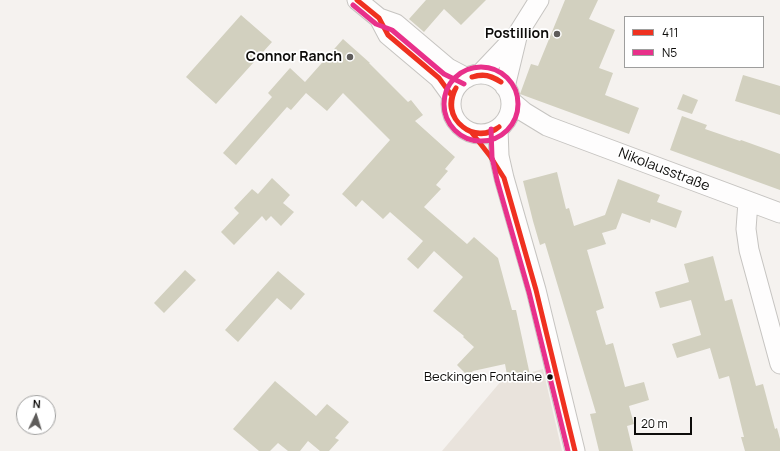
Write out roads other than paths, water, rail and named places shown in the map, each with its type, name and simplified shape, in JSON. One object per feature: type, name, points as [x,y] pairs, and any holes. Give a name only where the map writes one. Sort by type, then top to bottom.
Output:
[{"type":"street","points":[[357,0],[379,18],[396,24],[448,68],[473,76],[490,75],[498,80],[508,94]]},
{"type":"street","points":[[517,36],[508,94],[510,114],[501,127],[490,133],[472,133],[464,129],[457,122],[451,106],[452,96],[456,88],[462,81],[473,76],[517,36],[539,0]]},
{"type":"street","points":[[379,18],[388,35],[439,78],[452,96]]},
{"type":"street","name":"Nikolausstraße","points":[[508,94],[524,112],[547,126],[780,213]]},
{"type":"street","name":"Nikolausstraße","points":[[501,127],[526,123],[547,126]]},
{"type":"street","points":[[501,127],[499,156],[504,178],[536,290],[575,451]]},
{"type":"street","points":[[472,133],[490,156],[504,178]]},
{"type":"street","points":[[748,202],[746,229],[749,250],[780,364]]},
{"type":"place","name":"Postillion","points":[[557,34]]},
{"type":"place","name":"Connor Ranch","points":[[350,57]]},
{"type":"place","name":"Beckingen Fontaine","points":[[550,377]]}]
